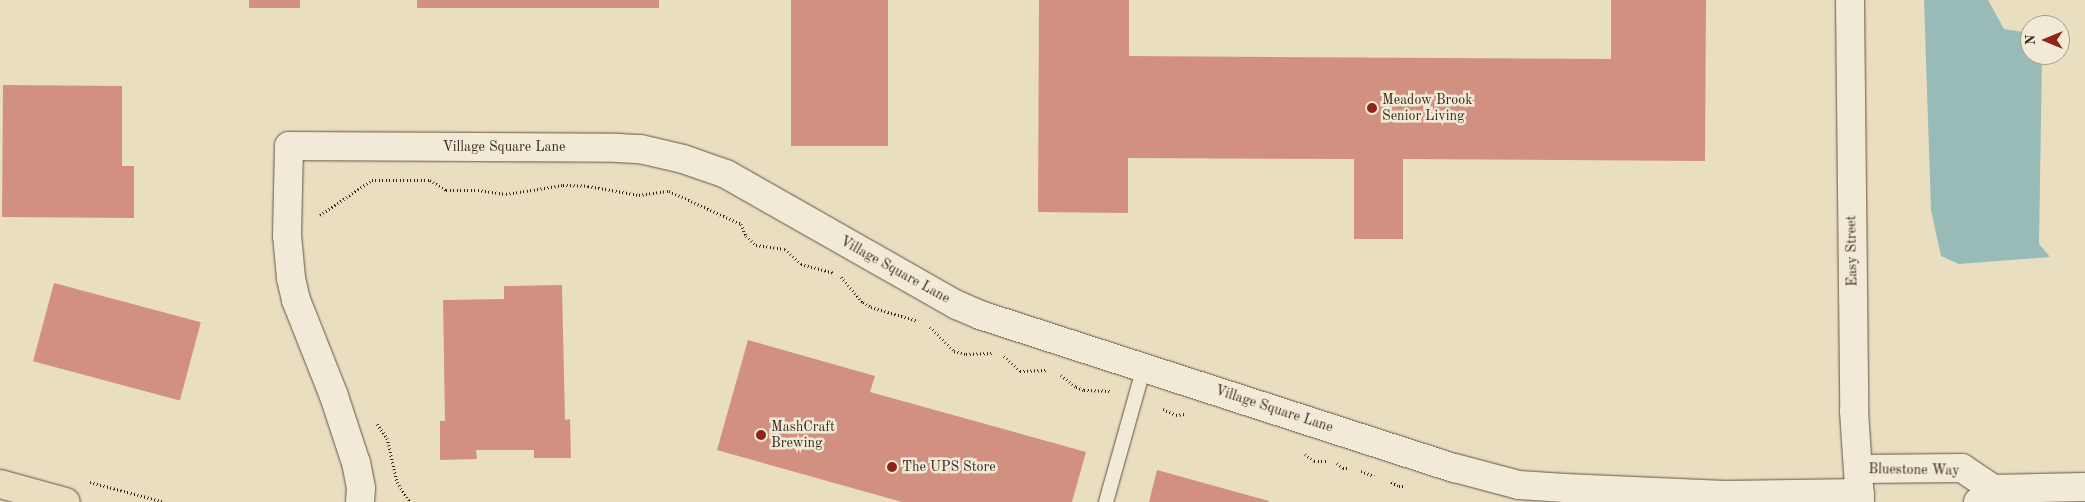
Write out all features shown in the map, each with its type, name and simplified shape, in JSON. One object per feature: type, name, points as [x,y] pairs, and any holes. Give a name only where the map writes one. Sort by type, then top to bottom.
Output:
[{"type":"main road","points":[[0,484],[66,502]]},
{"type":"street","name":"Easy Street","points":[[1850,0],[1854,411],[1860,488]]},
{"type":"street","name":"Village Square Lane","points":[[360,502],[356,463],[334,396],[299,309],[293,285],[287,235],[289,146],[640,149],[683,159],[726,174],[957,305],[980,315],[1455,468],[1518,485],[1725,495],[1860,488]]},
{"type":"street","name":"Bluestone Way","points":[[1860,488],[1962,468],[1985,495],[2085,487]]},
{"type":"lane","points":[[1106,502],[1144,367]]},
{"type":"path","points":[[319,223],[320,214],[372,180],[430,180],[446,190],[478,190],[506,194],[563,185],[588,186],[640,194],[669,191],[741,224],[746,236],[756,245],[785,249],[801,264],[838,275],[863,302],[871,307],[917,320],[931,328],[954,351],[966,354],[998,354],[1004,356],[1020,371],[1052,370]]},
{"type":"path","points":[[1059,373],[1076,387],[1084,390],[1107,391],[1135,396],[1176,415],[1189,413]]},
{"type":"path","points":[[374,421],[387,438],[397,482],[410,502]]},
{"type":"path","points":[[1298,452],[1314,460],[1332,460],[1342,468],[1356,468],[1367,475],[1382,476]]},
{"type":"path","points":[[1386,478],[1399,486],[1412,486]]},
{"type":"water","points":[[1924,0],[1988,0],[2004,29],[2020,31],[2020,65],[2042,65],[2039,244],[2050,257],[1959,264],[1941,256],[1931,210]]},
{"type":"building","points":[[249,0],[300,0],[300,8],[249,8]]},
{"type":"building","points":[[417,0],[659,0],[659,8],[417,8]]},
{"type":"building","points":[[791,0],[888,0],[888,146],[791,146]]},
{"type":"building","name":"Meadow Brook Senior Living","points":[[1039,0],[1129,0],[1129,56],[1611,59],[1611,0],[1706,0],[1705,161],[1403,159],[1403,239],[1354,239],[1354,159],[1128,158],[1128,213],[1038,212]]},
{"type":"building","points":[[3,85],[122,86],[122,166],[134,166],[134,218],[2,217]]},
{"type":"building","points":[[54,283],[201,322],[180,401],[33,361]]},
{"type":"building","points":[[562,285],[565,420],[570,419],[571,458],[534,458],[534,450],[476,450],[477,459],[440,460],[440,421],[445,421],[443,300],[504,299],[504,286]]},
{"type":"building","points":[[748,340],[875,376],[870,392],[1086,452],[1072,502],[902,502],[717,450]]},
{"type":"building","points":[[1157,470],[1269,501],[1149,502]]},
{"type":"place","name":"Meadow Brook Senior Living","points":[[1372,108]]},
{"type":"place","name":"MashCraft Brewing","points":[[761,435]]},
{"type":"place","name":"The UPS Store","points":[[892,467]]}]
